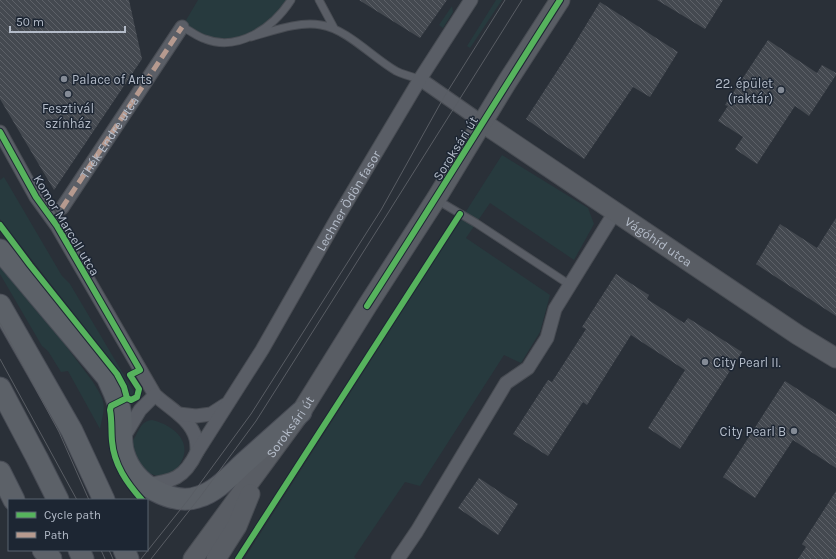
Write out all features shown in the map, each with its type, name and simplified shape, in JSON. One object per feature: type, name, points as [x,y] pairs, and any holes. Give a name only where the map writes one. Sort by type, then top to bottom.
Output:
[{"type":"main road","name":"Soroksári út","points":[[193,559],[301,412],[436,199],[507,82],[560,0]]},
{"type":"main road","name":"Vágóhíd utca","points":[[483,123],[798,335],[836,358]]},
{"type":"main road","points":[[0,250],[107,378],[119,402],[124,454],[136,477],[145,485],[158,492],[175,498],[188,500],[200,497],[218,486],[301,412]]},
{"type":"main road","points":[[0,305],[72,431],[104,499]]},
{"type":"main road","points":[[0,388],[58,499]]},
{"type":"main road","name":"Soroksári út","points":[[216,559],[237,526],[262,467]]},
{"type":"main road","points":[[0,472],[14,499]]},
{"type":"main road","points":[[44,551],[51,559]]},
{"type":"street","name":"Lechner Ödön fasor","points":[[145,485],[167,482],[181,475],[191,464],[197,452],[262,350],[339,214],[420,79],[471,0]]},
{"type":"street","name":"Thék Endre utca","points":[[62,208],[184,28]]},
{"type":"street","points":[[420,79],[483,123]]},
{"type":"street","name":"Komor Marcell utca","points":[[0,132],[36,197],[57,226],[155,395],[179,414],[191,427],[196,439],[197,452]]},
{"type":"street","points":[[398,559],[417,531],[506,383],[528,368],[547,338],[555,309],[615,212]]},
{"type":"street","points":[[122,441],[140,410],[155,395]]},
{"type":"street","name":"Lechner Ödön fasor","points":[[179,414],[196,416],[211,414],[229,403]]},
{"type":"lane","points":[[251,37],[265,28],[280,14],[290,0]]},
{"type":"lane","points":[[319,0],[334,28]]},
{"type":"lane","points":[[184,28],[205,40],[220,43],[235,42],[290,27],[320,24],[334,28],[396,71],[420,79]]},
{"type":"lane","points":[[436,199],[476,223],[570,285]]},
{"type":"green space","points":[[198,0],[291,0],[287,6],[251,37],[220,43],[182,27]]},
{"type":"green space","points":[[496,0],[502,0],[470,48],[467,46]]},
{"type":"green space","points":[[452,6],[453,12],[443,28],[439,25]]},
{"type":"green space","points":[[502,155],[588,208],[594,224],[574,260],[490,203],[466,238],[550,295],[540,332],[521,363],[504,355],[420,486],[405,482],[354,557],[356,559],[244,559]]},
{"type":"green space","points":[[4,177],[62,276],[70,284],[134,392],[132,396],[128,394],[126,386],[118,370],[0,219],[0,180]]},
{"type":"green space","points":[[0,258],[98,389],[104,405],[100,429],[68,371],[61,372],[48,351],[42,346],[0,274]]},
{"type":"green space","points":[[152,420],[172,429],[182,439],[184,445],[184,452],[179,466],[168,475],[158,476],[148,473],[136,462],[134,458],[132,445],[133,441],[143,424],[146,421]]},
{"type":"building","name":"Palace of Arts","points":[[0,0],[129,0],[142,59],[54,190],[0,99]]},
{"type":"building","points":[[359,0],[447,0],[420,38]]},
{"type":"building","points":[[657,0],[723,0],[705,29]]},
{"type":"building","points":[[600,2],[678,52],[650,97],[633,87],[584,159],[526,119]]},
{"type":"building","name":"22. épület (raktár)","points":[[768,40],[817,73],[822,65],[836,73],[836,75],[809,116],[795,106],[757,164],[735,149],[743,137],[718,121],[728,106],[725,105]]},
{"type":"building","points":[[836,218],[836,316],[756,264],[780,224],[817,248]]},
{"type":"building","name":"City Pearl II.","points":[[616,274],[649,295],[647,299],[684,323],[688,318],[742,352],[680,449],[648,428],[685,370],[631,335],[587,405],[583,402],[548,456],[513,434],[548,380],[552,382],[586,329],[582,327]]},
{"type":"building","name":"City Pearl B","points":[[785,381],[836,414],[836,468],[793,440],[755,498],[723,477]]},
{"type":"building","points":[[479,478],[518,504],[498,535],[458,508]]},
{"type":"building","points":[[836,491],[836,559],[798,559],[806,547],[802,544]]},
{"type":"tram line","points":[[148,550],[188,500],[251,414],[381,210],[444,97],[505,0]]},
{"type":"tram line","points":[[151,559],[200,497],[256,421],[522,0]]},
{"type":"tram line","points":[[0,323],[59,432],[89,499]]},
{"type":"tram line","points":[[0,359],[76,499]]},
{"type":"tram line","points":[[101,551],[105,559]]},
{"type":"tram line","points":[[109,551],[113,559]]},
{"type":"tram line","points":[[141,559],[147,551]]},
{"type":"marked path","points":[[62,208],[182,27]]},
{"type":"cycle path","points":[[367,306],[560,0]]},
{"type":"cycle path","points":[[0,132],[36,197],[57,226],[140,370],[130,375],[139,389],[137,397],[131,400],[127,398]]},
{"type":"cycle path","points":[[238,559],[460,214]]},
{"type":"cycle path","points":[[0,225],[117,374],[124,387],[127,398]]},
{"type":"cycle path","points":[[127,398],[111,406],[113,450],[122,473],[141,499]]},
{"type":"place","name":"Palace of Arts","points":[[64,79]]},
{"type":"place","name":"22. épület (raktár)","points":[[781,90]]},
{"type":"place","name":"Fesztivál színház","points":[[68,94]]},
{"type":"place","name":"City Pearl II.","points":[[705,362]]},
{"type":"place","name":"City Pearl B","points":[[794,431]]}]
